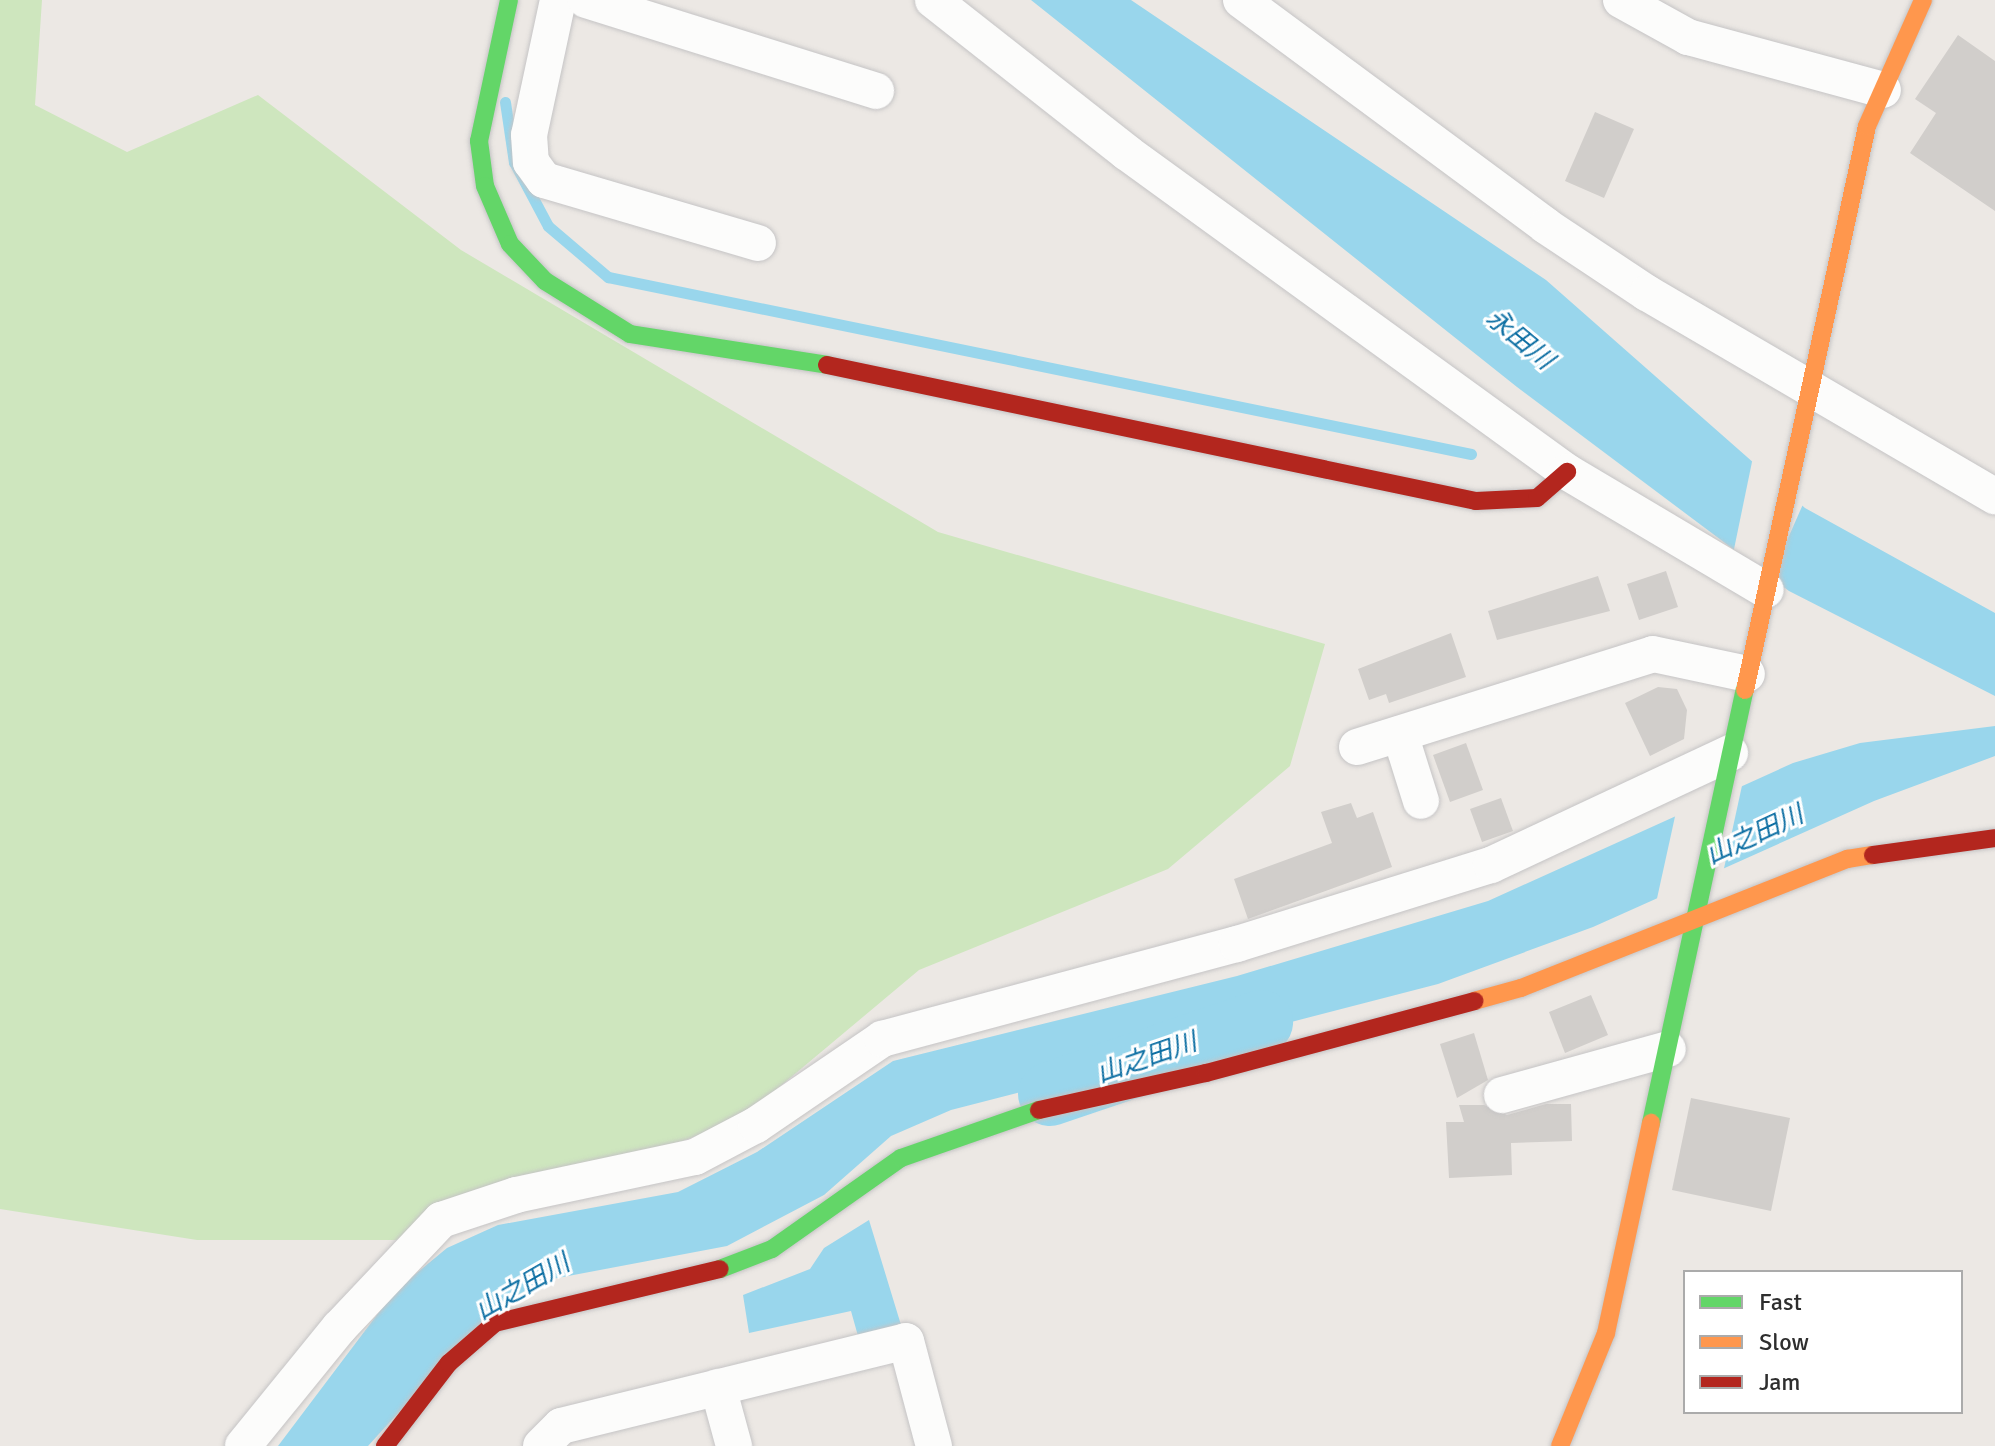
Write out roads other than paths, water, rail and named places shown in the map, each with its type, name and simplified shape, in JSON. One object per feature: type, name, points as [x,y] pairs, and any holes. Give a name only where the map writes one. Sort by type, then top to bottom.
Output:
[{"type":"street","points":[[509,0],[479,141],[485,186],[510,244],[545,281],[630,334],[912,379],[1476,501],[1537,498],[1567,472]]},
{"type":"street","points":[[558,0],[529,135],[531,162],[544,180],[758,243]]},
{"type":"street","points":[[586,0],[876,91]]},
{"type":"street","points":[[933,0],[1126,152],[1567,472],[1766,590]]},
{"type":"street","points":[[1241,0],[1546,226],[1809,387],[1995,496]]},
{"type":"street","points":[[1621,0],[1688,37],[1883,90]]},
{"type":"street","points":[[1560,1446],[1606,1333],[1867,126],[1923,0]]},
{"type":"street","points":[[1357,747],[1653,654],[1747,674]]},
{"type":"street","points":[[1400,734],[1421,801]]},
{"type":"street","points":[[243,1446],[349,1317],[441,1220],[516,1195],[695,1157],[756,1125],[882,1039],[1237,944],[1491,865],[1730,753]]},
{"type":"street","points":[[385,1446],[449,1363],[495,1323],[707,1274],[772,1249],[901,1158],[1039,1110],[1206,1073],[1521,988],[1696,915],[1847,859],[1995,838]]},
{"type":"street","points":[[1502,1095],[1668,1049]]},
{"type":"street","points":[[541,1446],[561,1426],[906,1341],[934,1446]]},
{"type":"street","points":[[718,1387],[734,1446]]},
{"type":"water","name":"永田川","points":[[1031,0],[1131,0],[1546,280],[1805,508],[1995,613],[1995,696],[1789,591],[1517,387]]},
{"type":"water","points":[[1995,726],[1995,756],[1874,801],[1593,927],[1438,984],[951,1110],[891,1136],[824,1195],[727,1246],[547,1280],[496,1306],[368,1446],[278,1446],[395,1291],[447,1248],[498,1225],[678,1192],[757,1152],[893,1061],[1237,976],[1488,901],[1793,763],[1860,743]]},
{"type":"water","points":[[869,1220],[901,1325],[858,1336],[851,1311],[749,1333],[743,1295],[810,1269],[824,1248]]},
{"type":"waterway","points":[[505,102],[514,162],[548,226],[608,277],[1471,454]]},
{"type":"waterway","name":"山之田川","points":[[1050,1094],[1261,1022]]}]
